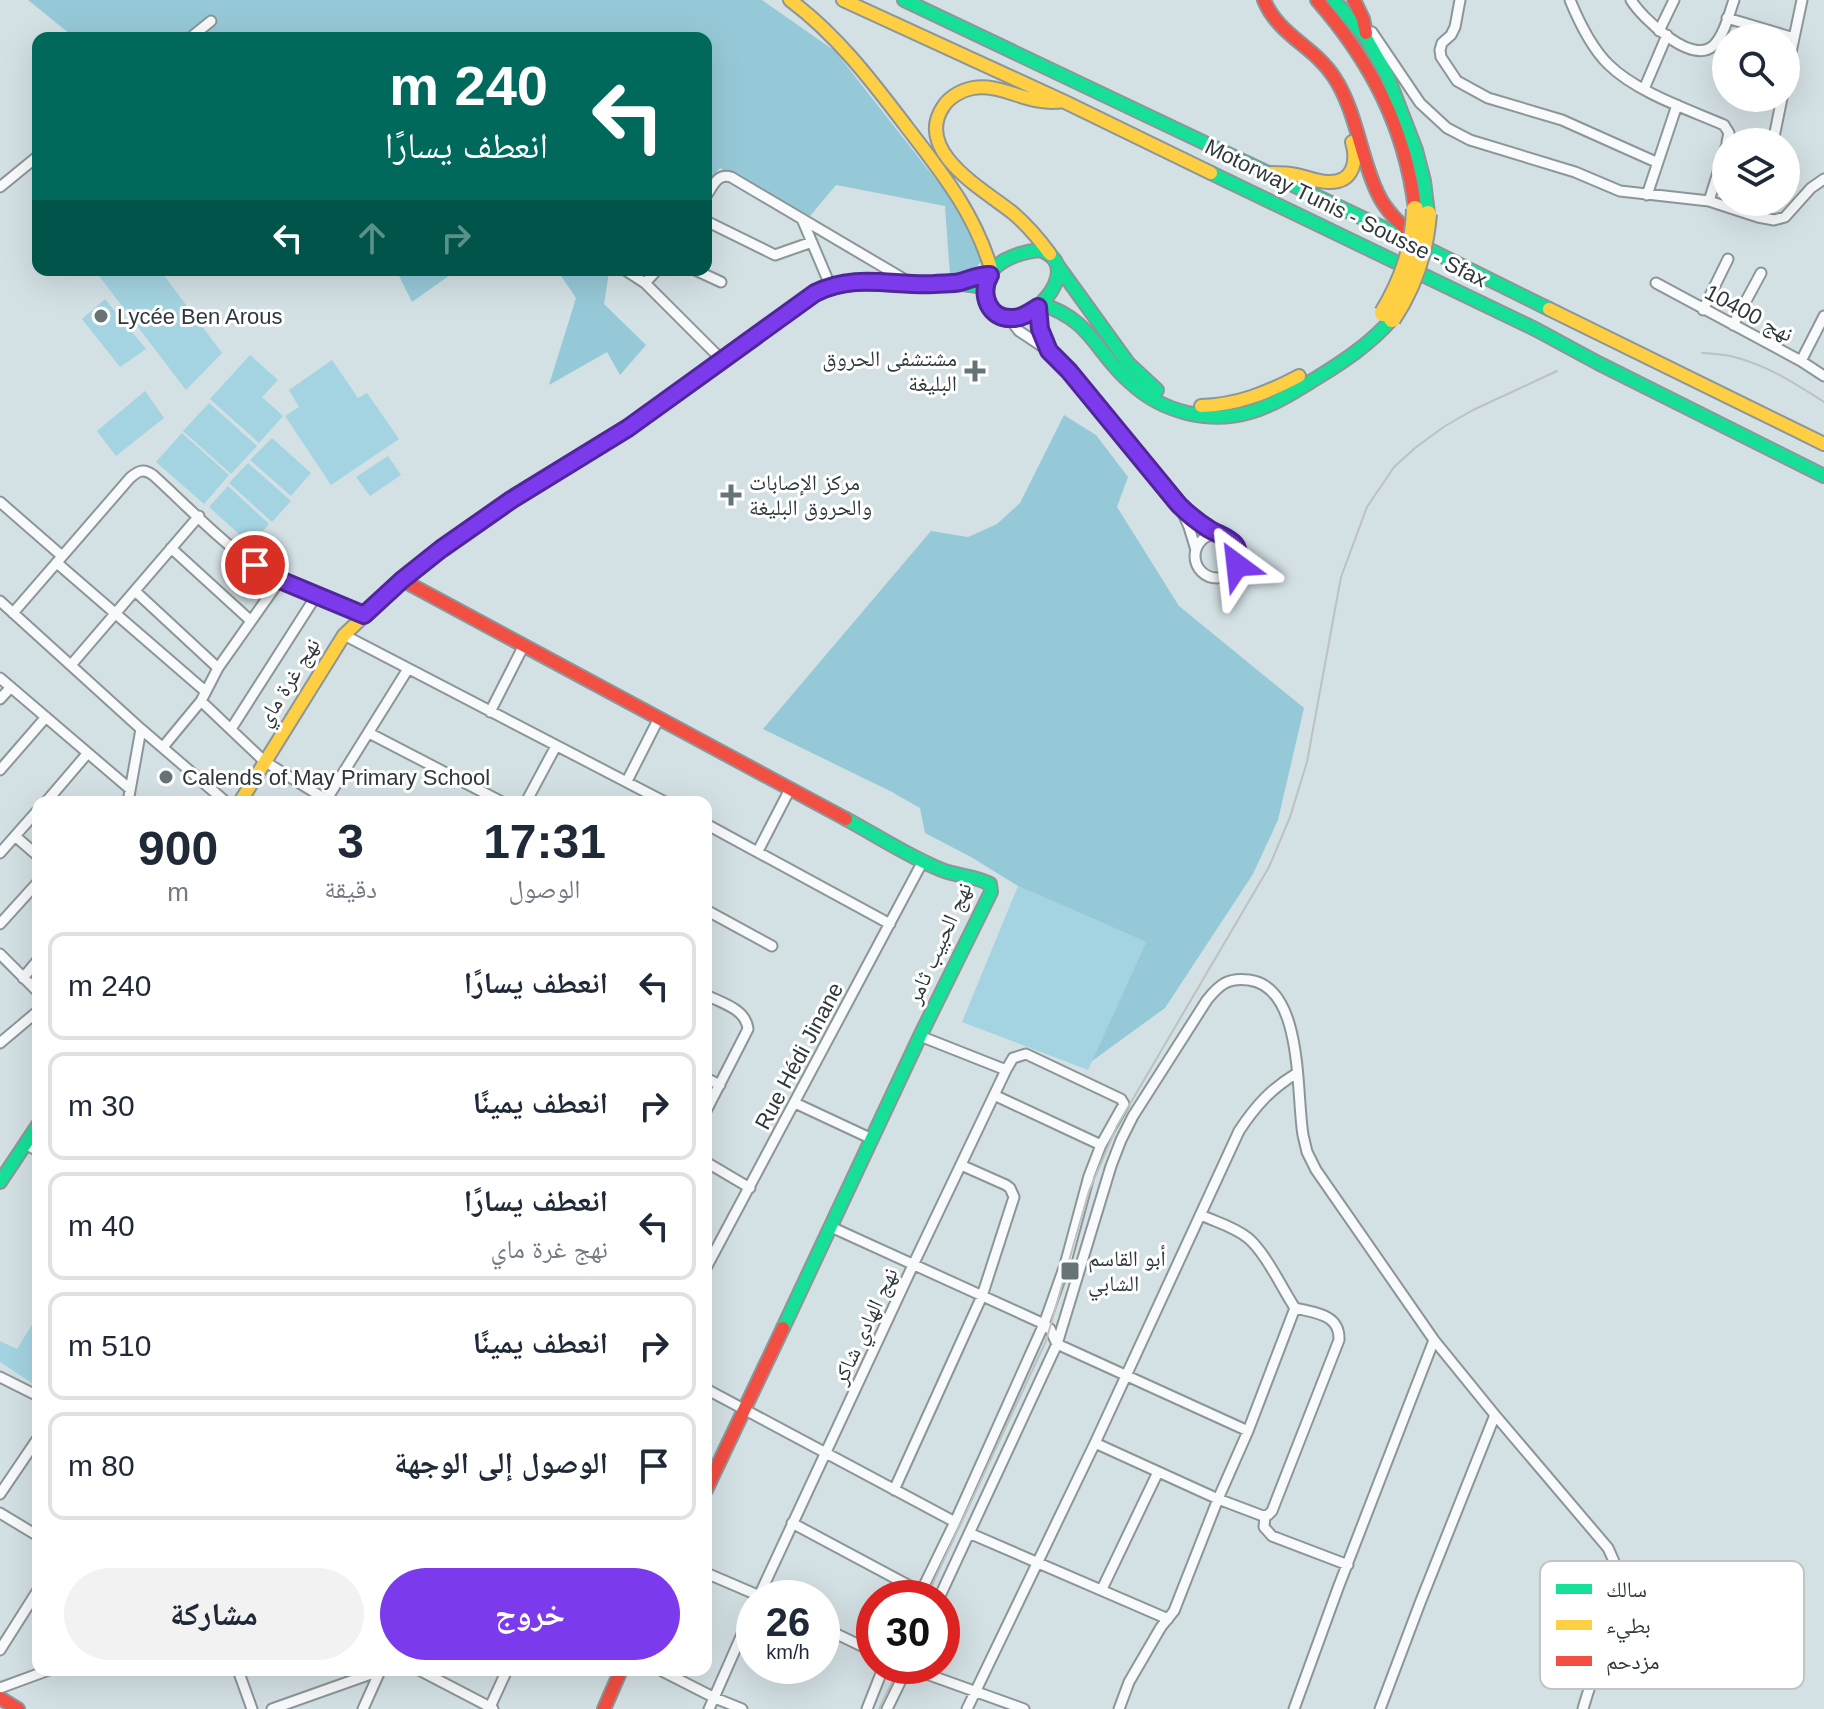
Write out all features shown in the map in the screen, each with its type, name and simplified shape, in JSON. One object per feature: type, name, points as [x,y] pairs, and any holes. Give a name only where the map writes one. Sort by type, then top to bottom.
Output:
[{"type":"main road","points":[[790,0],[847,50],[962,201],[979,231],[989,279],[986,300],[989,306],[998,315],[1010,319],[1023,317],[1039,305],[1057,280],[1054,260],[1041,250],[1021,252],[1007,259],[989,279]]},
{"type":"main road","name":"Motorway Tunis - Sousse - Sfax","points":[[843,0],[1063,101],[1537,330],[1824,476]]},
{"type":"main road","name":"Motorway Tunis - Sousse - Sfax","points":[[904,0],[1434,252],[1824,444]]},
{"type":"main road","points":[[1253,0],[1264,22],[1276,36],[1324,77],[1335,95],[1356,153],[1352,171],[1337,182],[1286,173],[1265,173]]},
{"type":"main road","points":[[1264,0],[1274,21],[1331,72],[1343,94],[1383,202],[1404,228],[1434,252]]},
{"type":"main road","points":[[1274,21],[1280,0]]},
{"type":"main road","points":[[1039,305],[1057,308],[1079,322],[1121,374],[1154,400],[1177,411],[1213,417],[1248,413],[1280,400],[1354,355],[1376,337],[1387,316],[1411,287],[1420,264],[1425,240],[1421,211],[1389,111],[1351,41],[1317,0]]},
{"type":"main road","points":[[1334,0],[1367,39],[1386,73],[1409,129],[1423,175],[1421,211]]},
{"type":"main road","points":[[1354,0],[1363,19],[1367,39]]},
{"type":"main road","points":[[1063,101],[1043,104],[993,89],[969,89],[948,100],[939,114],[936,130],[939,145],[947,159],[1022,222],[1073,284],[1108,339],[1138,374],[1164,394],[1201,406],[1241,403],[1274,390],[1344,349],[1387,316]]},
{"type":"main road","name":"نهج غرة ماي","points":[[244,796],[344,635],[402,580],[511,500],[628,428],[830,285],[878,281],[914,285],[959,282],[972,277],[989,279]]},
{"type":"main road","name":"نهج الحبيب ثامر","points":[[402,580],[923,861],[950,874],[987,881],[991,888],[712,1477]]},
{"type":"main road","points":[[0,1182],[32,1147]]},
{"type":"main road","points":[[604,1709],[618,1676]]},
{"type":"main road","points":[[0,1698],[18,1709]]},
{"type":"street","points":[[1460,0],[1455,27],[1440,50],[1441,57],[1457,81],[1488,98],[1562,120],[1656,162]]},
{"type":"street","points":[[1570,0],[1597,51],[1619,73],[1644,89],[1726,128]]},
{"type":"street","points":[[1631,0],[1644,18],[1694,51],[1702,51],[1715,44],[1734,0]]},
{"type":"street","points":[[1644,89],[1674,0]]},
{"type":"street","points":[[1797,24],[1802,0]]},
{"type":"street","points":[[1727,18],[1747,24]]},
{"type":"street","points":[[1363,19],[1420,103],[1447,128],[1470,140],[1575,172],[1620,191],[1709,201],[1774,220],[1785,217],[1811,188],[1824,179]]},
{"type":"street","points":[[197,32],[211,21]]},
{"type":"street","points":[[1647,195],[1677,105]]},
{"type":"street","points":[[0,187],[32,161]]},
{"type":"street","points":[[712,186],[716,180],[727,176],[914,285]]},
{"type":"street","points":[[1709,201],[1712,192]]},
{"type":"street","points":[[801,217],[830,285]]},
{"type":"street","points":[[712,224],[775,255],[812,242]]},
{"type":"street","points":[[1703,310],[1728,259]]},
{"type":"street","points":[[1733,325],[1761,273]]},
{"type":"street","points":[[634,276],[723,361]]},
{"type":"street","points":[[645,283],[651,276]]},
{"type":"street","points":[[708,276],[721,282]]},
{"type":"street","name":"نهج 10400","points":[[1656,283],[1824,376]]},
{"type":"street","points":[[1039,305],[1040,329],[1049,351]]},
{"type":"street","points":[[1801,361],[1824,316]]},
{"type":"street","points":[[1010,319],[1019,331],[1049,351],[1069,371],[1179,505],[1198,521],[1232,540],[1238,552],[1237,565],[1228,576],[1214,578],[1196,565],[1196,550],[1179,505]]},
{"type":"street","points":[[13,613],[130,478],[138,471],[145,470],[239,553],[280,580],[364,615]]},
{"type":"street","points":[[0,502],[203,696],[264,761],[319,796]]},
{"type":"street","points":[[71,665],[199,516]]},
{"type":"street","points":[[1196,550],[1205,538],[1220,535]]},
{"type":"street","points":[[171,548],[251,621]]},
{"type":"street","points":[[163,747],[203,696],[218,668],[280,580]]},
{"type":"street","points":[[135,591],[218,668]]},
{"type":"street","points":[[231,729],[316,596]]},
{"type":"street","points":[[1,603],[219,796]]},
{"type":"street","points":[[344,635],[654,796]]},
{"type":"street","points":[[490,712],[524,645]]},
{"type":"street","points":[[330,796],[408,669]]},
{"type":"street","points":[[0,678],[130,789]]},
{"type":"street","points":[[0,699],[11,687]]},
{"type":"street","points":[[0,770],[46,717]]},
{"type":"street","points":[[627,781],[659,718]]},
{"type":"street","points":[[129,796],[141,729]]},
{"type":"street","points":[[369,733],[490,796]]},
{"type":"street","points":[[529,796],[556,746]]},
{"type":"street","points":[[54,796],[87,754]]},
{"type":"street","points":[[758,851],[790,789]]},
{"type":"street","points":[[0,853],[32,817]]},
{"type":"street","points":[[712,827],[890,924]]},
{"type":"street","points":[[15,836],[32,851]]},
{"type":"street","name":"Rue Hédi Jinane","points":[[712,1257],[923,861]]},
{"type":"street","points":[[0,924],[32,889]]},
{"type":"street","points":[[712,913],[772,946]]},
{"type":"street","points":[[0,954],[32,986]]},
{"type":"street","points":[[23,978],[32,967]]},
{"type":"street","points":[[947,1580],[1057,1344],[1121,1140],[1207,1000],[1227,980],[1238,979],[1255,981],[1267,987],[1278,999],[1291,1025],[1303,1135],[1316,1170],[1434,1340],[1608,1548],[1613,1561]]},
{"type":"street","points":[[712,998],[743,1014],[748,1029],[712,1100]]},
{"type":"street","points":[[0,1043],[32,1016]]},
{"type":"street","points":[[920,1036],[1006,1070],[1013,1058],[1026,1054],[1124,1101],[1089,1176],[1065,1265],[1044,1324],[926,1580]]},
{"type":"street","name":"نهج الهادي شاكر","points":[[767,1580],[1006,1070]]},
{"type":"street","points":[[967,1709],[1095,1443],[1239,1131],[1267,1094],[1297,1073]]},
{"type":"street","points":[[712,1081],[720,1085]]},
{"type":"street","points":[[994,1095],[1101,1145]]},
{"type":"street","points":[[795,1103],[872,1139]]},
{"type":"street","points":[[894,1490],[982,1296],[1014,1197],[1010,1188],[961,1165]]},
{"type":"street","points":[[712,1166],[750,1188]]},
{"type":"street","points":[[1201,1215],[1238,1231],[1250,1240],[1295,1308],[1327,1316],[1339,1332],[1339,1340],[1272,1511],[1265,1516],[1264,1527],[1272,1536],[1348,1565]]},
{"type":"street","points":[[831,1227],[1044,1324],[1057,1344],[1248,1431]]},
{"type":"street","points":[[1119,1709],[1129,1682],[1174,1611],[1295,1308]]},
{"type":"street","points":[[1294,1709],[1434,1340]]},
{"type":"street","points":[[0,1377],[32,1393]]},
{"type":"street","points":[[712,1392],[955,1522]]},
{"type":"street","points":[[1380,1709],[1495,1415]]},
{"type":"street","points":[[1095,1443],[1218,1499],[1265,1516]]},
{"type":"street","points":[[0,1494],[32,1447]]},
{"type":"street","points":[[1102,1589],[1158,1472]]},
{"type":"street","points":[[0,1513],[32,1532]]},
{"type":"street","points":[[792,1523],[893,1580]]},
{"type":"street","points":[[969,1533],[1168,1619]]},
{"type":"street","points":[[712,1576],[736,1586]]},
{"type":"street","points":[[0,1650],[32,1599]]},
{"type":"street","points":[[709,1709],[736,1649]]},
{"type":"street","points":[[0,1688],[33,1676]]},
{"type":"street","points":[[240,1676],[252,1709]]},
{"type":"street","points":[[272,1709],[364,1676]]},
{"type":"street","points":[[363,1709],[378,1676]]},
{"type":"street","points":[[430,1676],[491,1708],[504,1676]]},
{"type":"street","points":[[672,1676],[742,1709]]},
{"type":"street","points":[[867,1709],[877,1684]]},
{"type":"street","points":[[887,1709],[899,1684]]},
{"type":"street","points":[[952,1684],[1024,1709]]},
{"type":"street","points":[[1583,1709],[1590,1689]]},
{"type":"shaded area","points":[[28,0],[762,0],[835,51],[952,200],[980,243],[981,262],[975,268],[950,275],[945,206],[836,185],[810,216],[720,168],[712,178],[712,32],[68,32]]},
{"type":"shaded area","points":[[99,276],[164,276],[222,353],[186,390]]},
{"type":"shaded area","points":[[399,276],[449,276],[412,302]]},
{"type":"shaded area","points":[[561,276],[608,276],[604,304],[646,345],[620,375],[607,352],[549,385],[576,298]]},
{"type":"shaded area","points":[[105,299],[146,349],[120,367],[82,319]]},
{"type":"shaded area","points":[[250,355],[278,380],[262,397],[283,416],[259,443],[210,399]]},
{"type":"shaded area","points":[[332,360],[358,398],[367,393],[399,439],[331,485],[285,416],[299,407],[289,390]]},
{"type":"shaded area","points":[[145,391],[164,418],[116,456],[97,431]]},
{"type":"shaded area","points":[[209,403],[257,446],[231,474],[183,431]]},
{"type":"shaded area","points":[[1064,415],[1096,435],[1128,477],[1117,507],[1179,606],[1304,708],[1278,820],[1253,874],[1165,1008],[1092,1061],[1146,942],[1018,886],[925,833],[920,808],[763,729],[931,531],[968,537],[997,524],[1020,503]]},
{"type":"shaded area","points":[[182,433],[229,475],[204,504],[156,462]]},
{"type":"shaded area","points":[[272,438],[311,473],[291,496],[250,460]]},
{"type":"shaded area","points":[[388,456],[401,475],[370,496],[356,477]]},
{"type":"shaded area","points":[[248,463],[291,501],[272,522],[229,483]]},
{"type":"shaded area","points":[[228,486],[269,524],[251,545],[209,507]]},
{"type":"shaded area","points":[[1018,886],[1146,942],[1088,1070],[962,1022]]},
{"type":"shaded area","points":[[32,1325],[32,1383],[0,1362],[0,1341],[17,1349]]},
{"type":"tram line","points":[[1702,353],[1730,356],[1758,365],[1824,402]]},
{"type":"tram line","points":[[934,1580],[1046,1341],[1089,1191],[1117,1126],[1269,867],[1290,817],[1307,762],[1341,577],[1367,507],[1394,467],[1445,426],[1557,371]]},
{"type":"tram line","points":[[879,1709],[891,1684]]},
{"type":"traffic: fast","points":[[904,0],[1549,309]]},
{"type":"traffic: fast","points":[[1334,0],[1366,38],[1387,75],[1416,150],[1428,214]]},
{"type":"traffic: fast","points":[[1211,173],[1537,330],[1824,476]]},
{"type":"traffic: fast","points":[[1041,250],[1052,257],[1058,267],[1051,291],[1031,311],[1018,317],[1005,317],[994,312],[985,292],[991,272],[1014,256],[1041,250]]},
{"type":"traffic: fast","points":[[1058,266],[1128,363],[1157,390]]},
{"type":"traffic: fast","points":[[590,451],[628,428],[815,293],[841,285],[865,283],[959,284],[985,288]]},
{"type":"traffic: fast","points":[[1041,304],[1072,319],[1143,393],[1171,408],[1218,417],[1250,412],[1292,393],[1356,352],[1392,319]]},
{"type":"traffic: fast","points":[[783,1328],[991,892],[990,884],[930,865],[846,819]]},
{"type":"traffic: fast","points":[[0,1182],[32,1134]]},
{"type":"traffic: slow","points":[[790,0],[823,28],[852,59],[932,160],[967,212],[992,272]]},
{"type":"traffic: slow","points":[[843,0],[1211,173]]},
{"type":"traffic: slow","points":[[1050,254],[1018,218],[957,169],[937,139],[936,124],[949,100],[973,88],[995,89],[1039,101],[1063,101]]},
{"type":"traffic: slow","points":[[1271,173],[1294,174],[1324,182],[1343,179],[1354,164],[1352,142]]},
{"type":"traffic: slow","points":[[1383,313],[1406,263],[1415,209]]},
{"type":"traffic: slow","points":[[1392,319],[1417,269],[1428,214]]},
{"type":"traffic: slow","points":[[1549,309],[1824,444]]},
{"type":"traffic: slow","points":[[1201,406],[1252,397],[1299,376]]},
{"type":"traffic: slow","points":[[244,796],[344,635],[402,580],[441,549],[511,500],[590,451]]},
{"type":"traffic: jam","points":[[1264,0],[1278,23],[1317,57],[1334,77],[1348,105],[1378,194],[1389,212],[1414,236]]},
{"type":"traffic: jam","points":[[1317,0],[1354,47],[1382,97],[1403,150],[1415,209]]},
{"type":"traffic: jam","points":[[1354,0],[1366,33]]},
{"type":"traffic: jam","points":[[402,580],[846,819]]},
{"type":"traffic: jam","points":[[712,1477],[783,1328]]},
{"type":"traffic: jam","points":[[604,1709],[618,1676]]},
{"type":"traffic: jam","points":[[0,1698],[18,1709]]},
{"type":"place","name":"Lycée Ben Arous","points":[[101,316]]},
{"type":"place","name":"مشتشفى الحروق البليغة","points":[[975,371]]},
{"type":"place","name":"مركز الإصابات والحروق البليغة","points":[[731,495]]},
{"type":"place","name":"Calends of May Primary School","points":[[166,777]]},
{"type":"place","name":"أبو القاسم الشابي","points":[[1070,1271]]},
{"type":"route","points":[[255,565],[280,580],[364,615],[441,549],[511,500],[628,428],[815,293],[830,285],[844,283],[878,281],[914,285],[959,282],[990,275],[985,294],[994,312],[1010,319],[1023,317],[1038,307],[1040,329],[1049,351],[1179,505],[1198,521],[1232,540],[1238,552],[1237,565]]}]
